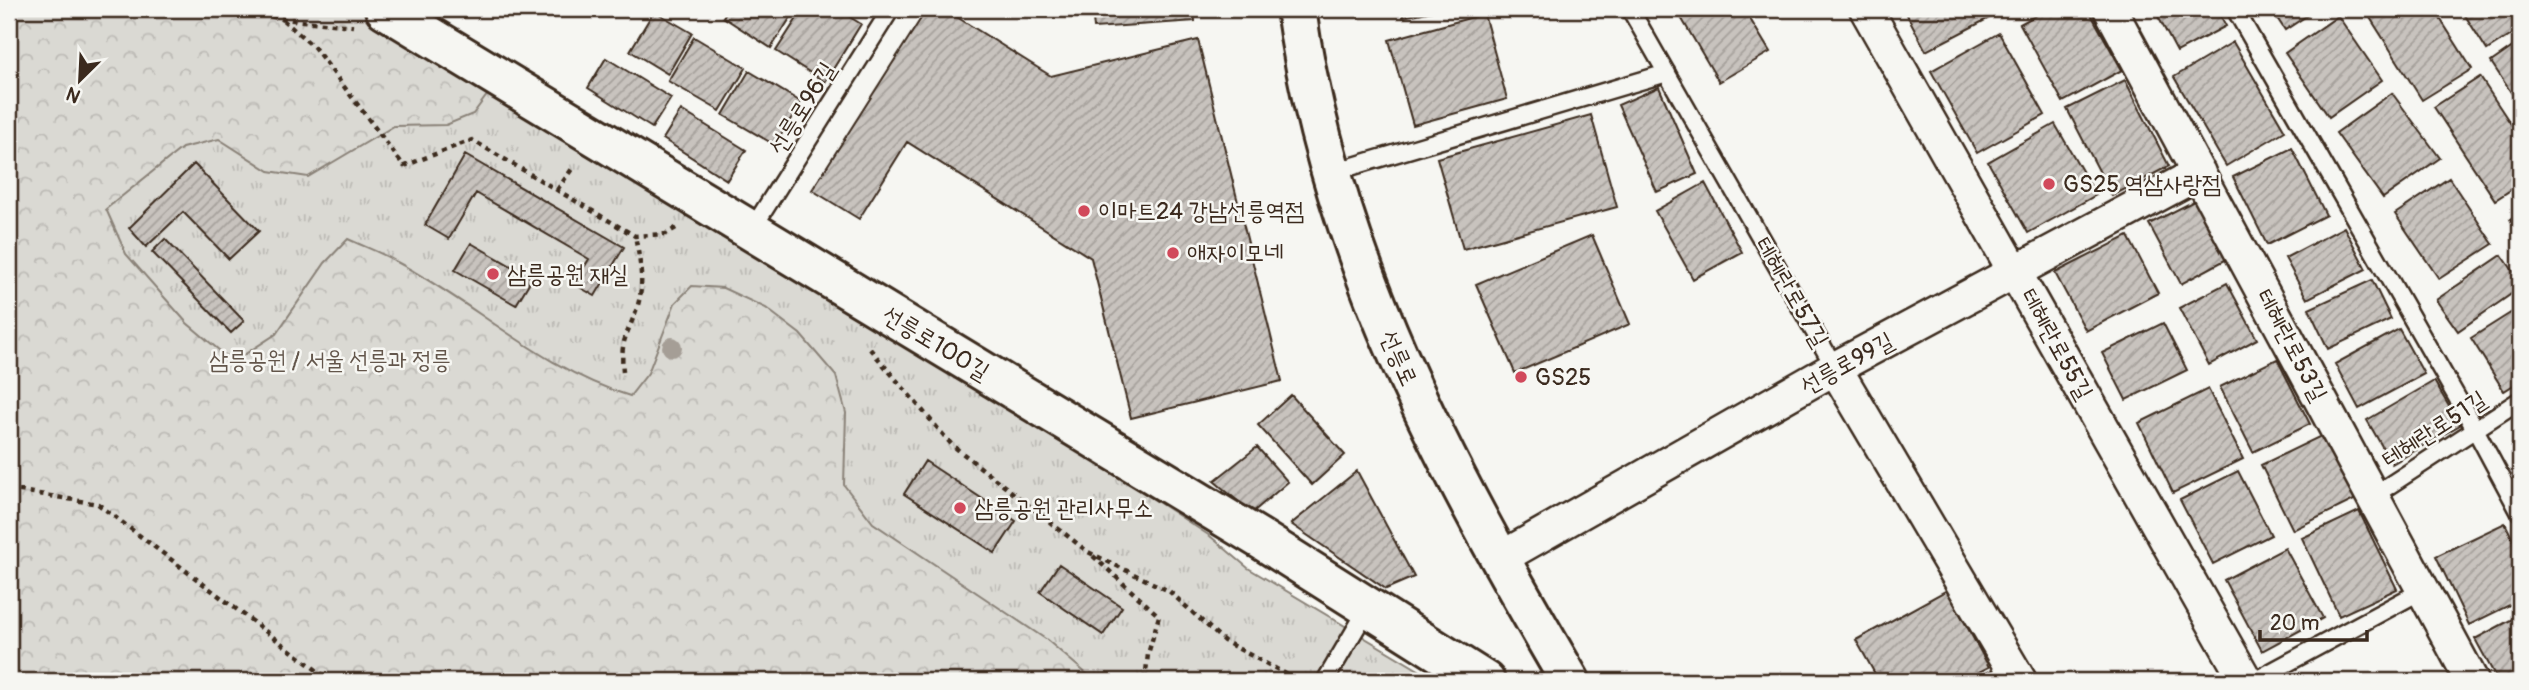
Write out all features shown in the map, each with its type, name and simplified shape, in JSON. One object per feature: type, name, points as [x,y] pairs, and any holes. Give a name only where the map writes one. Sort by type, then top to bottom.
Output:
[{"type":"street","name":"선릉로","points":[[1296,9],[1311,94],[1330,173],[1378,313],[1411,387],[1499,559],[1570,681]]},
{"type":"street","name":"테헤란로55길","points":[[1866,9],[2246,681]]},
{"type":"street","name":"테헤란로53길","points":[[2110,9],[2373,496],[2421,591],[2472,681]]},
{"type":"street","name":"선릉로100길","points":[[371,18],[751,230],[1369,607],[1485,681]]},
{"type":"street","name":"선릉로99길","points":[[1499,559],[1835,368],[2199,173]]},
{"type":"street","name":"테헤란로57길","points":[[1835,368],[2009,677]]},
{"type":"lane","name":"선릉로96길","points":[[751,230],[891,9]]},
{"type":"lane","name":"테헤란로57길","points":[[1630,9],[1835,368]]},
{"type":"lane","points":[[2235,9],[2475,429],[2520,513]]},
{"type":"lane","points":[[1330,173],[1667,73]]},
{"type":"lane","name":"테헤란로51길","points":[[2373,496],[2520,400]]},
{"type":"lane","points":[[2254,681],[2421,591]]},
{"type":"lane","points":[[1325,681],[1369,607]]},
{"type":"path","points":[[242,9],[282,19],[371,18]]},
{"type":"path","points":[[282,19],[314,47],[404,166],[472,140],[635,236],[666,234],[677,227]]},
{"type":"path","points":[[557,190],[578,159]]},
{"type":"path","points":[[623,372],[621,351],[638,306],[642,273],[635,236]]},
{"type":"path","points":[[864,342],[952,446],[1088,552],[1159,616],[1148,654],[1145,681]]},
{"type":"path","points":[[9,489],[98,504],[331,681]]},
{"type":"path","points":[[1088,552],[1168,591],[1224,641],[1299,681]]},
{"type":"green space","name":"삼릉공원 / 서울 선릉과 정릉","points":[[9,9],[367,9],[808,273],[1210,536],[1248,568],[1437,681],[9,681]]},
{"type":"green space","name":"삼릉공원 / 서울 선릉과 정릉","points":[[9,9],[367,9],[496,83],[473,114],[446,125],[394,126],[308,177],[269,171],[219,139],[182,148],[106,209],[126,254],[187,323],[233,362],[276,334],[325,263],[348,239],[426,279],[568,370],[630,396],[648,373],[675,303],[692,286],[723,288],[766,308],[800,334],[836,376],[846,413],[844,485],[873,523],[1047,640],[1095,681],[9,681]]},
{"type":"building","points":[[728,9],[796,9],[771,48],[723,17]]},
{"type":"building","points":[[803,9],[837,9],[861,24],[825,82],[776,51]]},
{"type":"building","points":[[927,9],[944,9],[1051,76],[1198,40],[1282,381],[1131,418],[1091,258],[907,142],[859,219],[812,190]]},
{"type":"building","points":[[1092,9],[1194,9],[1195,21],[1094,28]]},
{"type":"building","points":[[1402,9],[1442,9],[1403,17]]},
{"type":"building","points":[[1676,9],[1744,9],[1770,52],[1719,82]]},
{"type":"building","points":[[1904,9],[1986,9],[1991,17],[1926,51]]},
{"type":"building","points":[[2048,9],[2088,9],[2122,70],[2063,102],[2020,24]]},
{"type":"building","points":[[2154,9],[2217,9],[2226,26],[2177,52]]},
{"type":"building","points":[[2271,9],[2317,9],[2285,30]]},
{"type":"building","points":[[2381,9],[2434,9],[2472,69],[2422,100],[2369,16]]},
{"type":"building","points":[[2461,9],[2520,9],[2520,29],[2487,50]]},
{"type":"building","points":[[654,11],[692,33],[668,74],[630,51]]},
{"type":"building","points":[[1484,14],[1507,99],[1413,125],[1389,40]]},
{"type":"building","points":[[2338,16],[2382,80],[2329,117],[2285,53]]},
{"type":"building","points":[[1999,33],[2045,115],[1977,153],[1931,71]]},
{"type":"building","points":[[694,37],[746,68],[720,111],[668,81]]},
{"type":"building","points":[[2233,42],[2285,131],[2226,166],[2174,77]]},
{"type":"building","points":[[2520,42],[2520,106],[2491,62]]},
{"type":"building","points":[[606,58],[671,98],[652,128],[588,88]]},
{"type":"building","points":[[749,71],[801,102],[775,145],[723,115]]},
{"type":"building","points":[[2480,77],[2520,138],[2520,184],[2495,200],[2434,107]]},
{"type":"building","points":[[2125,80],[2169,166],[2112,196],[2067,109]]},
{"type":"building","points":[[1659,87],[1697,174],[1657,192],[1618,105]]},
{"type":"building","points":[[2392,93],[2440,158],[2383,198],[2336,133]]},
{"type":"building","points":[[681,110],[746,150],[727,180],[663,139]]},
{"type":"building","points":[[1591,115],[1617,207],[1463,249],[1437,158]]},
{"type":"building","points":[[2055,124],[2096,195],[2028,233],[1988,162]]},
{"type":"building","points":[[2292,148],[2326,215],[2267,245],[2233,177]]},
{"type":"building","points":[[465,155],[624,247],[595,296],[574,284],[589,259],[476,193],[449,239],[425,225]]},
{"type":"building","points":[[194,164],[259,231],[229,259],[183,212],[146,247],[129,228]]},
{"type":"building","points":[[2449,178],[2493,244],[2439,279],[2395,214]]},
{"type":"building","points":[[1705,183],[1742,252],[1693,279],[1655,211]]},
{"type":"building","points":[[2196,200],[2227,259],[2181,284],[2149,224]]},
{"type":"building","points":[[2520,212],[2520,236],[2510,219]]},
{"type":"building","points":[[2344,227],[2366,269],[2307,299],[2285,258]]},
{"type":"building","points":[[1592,235],[1630,324],[1515,373],[1476,284]]},
{"type":"building","points":[[2128,236],[2158,293],[2086,331],[2055,273]]},
{"type":"building","points":[[165,239],[244,321],[231,333],[152,252]]},
{"type":"building","name":"삼릉공원 재실","points":[[471,243],[532,278],[516,305],[455,270]]},
{"type":"building","points":[[2502,255],[2520,281],[2520,288],[2458,331],[2436,300]]},
{"type":"building","points":[[2372,280],[2391,319],[2328,349],[2309,309]]},
{"type":"building","points":[[2227,283],[2257,339],[2209,365],[2179,308]]},
{"type":"building","points":[[2520,307],[2520,381],[2504,391],[2471,338]]},
{"type":"building","points":[[2163,323],[2187,370],[2126,400],[2102,353]]},
{"type":"building","points":[[2399,329],[2424,374],[2359,409],[2335,364]]},
{"type":"building","points":[[2277,359],[2310,424],[2253,452],[2220,387]]},
{"type":"building","points":[[2434,381],[2460,425],[2392,464],[2367,420]]},
{"type":"building","points":[[2208,389],[2243,459],[2173,493],[2139,423]]},
{"type":"building","points":[[1291,395],[1345,455],[1312,485],[1258,425]]},
{"type":"building","points":[[2325,434],[2356,499],[2293,530],[2261,465]]},
{"type":"building","points":[[2520,446],[2520,468],[2513,457]]},
{"type":"building","points":[[1257,447],[1288,482],[1252,513],[1214,481]]},
{"type":"building","name":"삼릉공원 관리사무소","points":[[925,461],[1016,521],[995,553],[904,494]]},
{"type":"building","points":[[1357,471],[1414,577],[1386,589],[1291,524]]},
{"type":"building","points":[[2238,471],[2271,535],[2213,564],[2180,500]]},
{"type":"building","points":[[2359,511],[2397,589],[2339,616],[2302,538]]},
{"type":"building","points":[[2505,523],[2520,554],[2520,600],[2469,625],[2436,556]]},
{"type":"building","points":[[2285,548],[2323,618],[2262,651],[2224,580]]},
{"type":"building","points":[[1059,564],[1122,607],[1103,635],[1040,592]]},
{"type":"building","points":[[1947,590],[1989,667],[1961,681],[1879,681],[1856,640]]},
{"type":"building","points":[[2520,615],[2520,681],[2498,681],[2475,639]]},
{"type":"place","name":"GS25 역삼사랑점","points":[[2049,184]]},
{"type":"place","name":"이마트24 강남선릉역점","points":[[1084,211]]},
{"type":"place","name":"애자이모네","points":[[1173,253]]},
{"type":"place","name":"삼릉공원 재실","points":[[493,274]]},
{"type":"place","name":"GS25","points":[[1521,377]]},
{"type":"place","name":"삼릉공원 관리사무소","points":[[960,508]]}]
